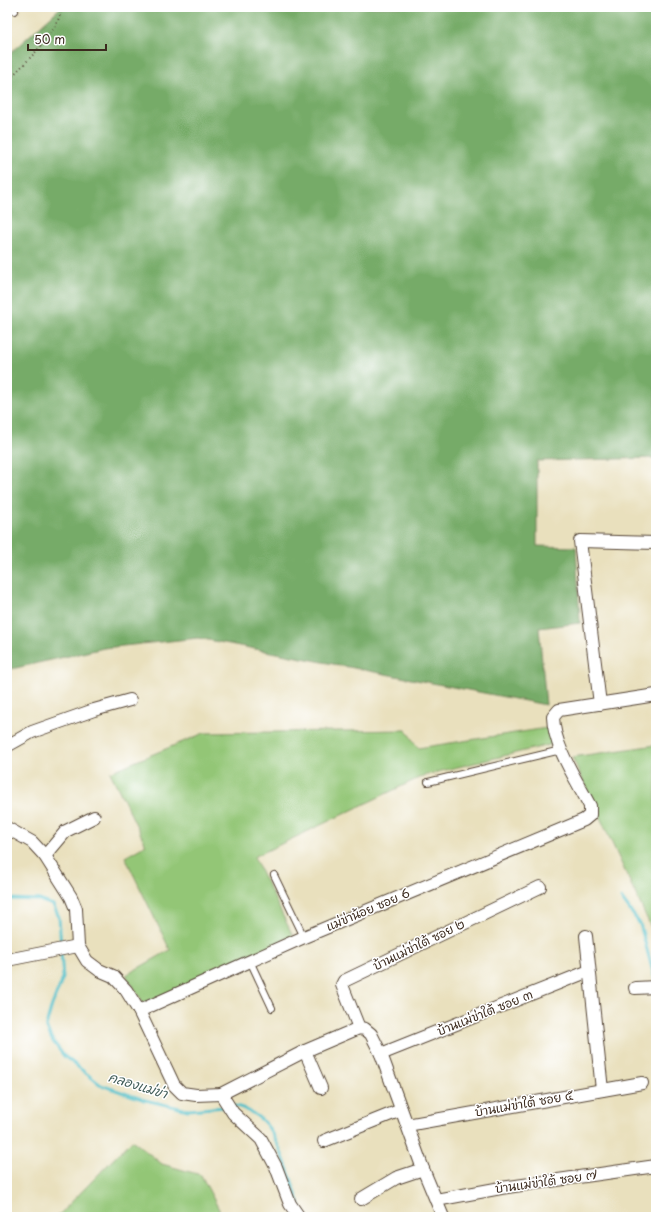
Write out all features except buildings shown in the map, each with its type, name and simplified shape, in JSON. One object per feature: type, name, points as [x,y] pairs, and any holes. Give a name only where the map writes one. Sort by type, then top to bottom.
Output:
[{"type":"street","points":[[600,704],[580,542],[656,543]]},
{"type":"street","points":[[561,750],[554,729],[553,716],[559,710],[656,695]]},
{"type":"street","points":[[7,746],[32,732],[94,710],[130,700]]},
{"type":"street","name":"แม่ข่าน้อย ซอย 6","points":[[139,1011],[304,937],[572,826],[588,817],[590,815],[590,806],[561,750]]},
{"type":"street","points":[[45,856],[66,831],[94,817]]},
{"type":"street","points":[[7,828],[32,842],[45,856],[71,897],[76,909],[74,947],[87,961],[99,970],[113,976],[122,985],[139,1011],[174,1085],[182,1093],[223,1097],[305,1051],[359,1028],[365,1029],[371,1034],[381,1054],[423,1169],[443,1217]]},
{"type":"street","name":"บ้านแม่ข่าใต้ ซอย ๒","points":[[359,1028],[345,995],[342,984],[344,981],[540,887]]},
{"type":"street","points":[[586,936],[602,1090]]},
{"type":"street","points":[[7,960],[74,947]]},
{"type":"street","name":"บ้านแม่ข่าใต้ ซอย ๓","points":[[381,1054],[589,971]]},
{"type":"street","points":[[635,988],[654,987]]},
{"type":"street","points":[[305,1051],[321,1088]]},
{"type":"street","name":"บ้านแม่ข่าใต้ ซอย ๕","points":[[407,1126],[642,1083]]},
{"type":"street","points":[[223,1097],[233,1113],[261,1139],[276,1167],[290,1204],[299,1217]]},
{"type":"street","points":[[324,1141],[401,1110]]},
{"type":"street","name":"บ้านแม่ข่าใต้ ซอย ๗","points":[[436,1200],[501,1188],[656,1166]]},
{"type":"street","points":[[361,1199],[396,1178],[423,1169]]},
{"type":"lane","points":[[428,782],[561,750]]},
{"type":"lane","points":[[274,875],[304,937]]},
{"type":"lane","points":[[250,961],[272,1008]]},
{"type":"path","points":[[7,81],[46,39],[57,22],[62,7]]},
{"type":"green space","points":[[61,7],[656,7],[656,458],[537,461],[537,546],[576,547],[580,623],[539,628],[546,705],[198,638],[104,648],[7,670],[7,56]]},
{"type":"green space","points":[[547,728],[553,744],[425,775],[254,857],[293,936],[144,1004],[126,975],[170,950],[125,857],[146,845],[110,772],[204,733],[406,730],[418,748]]},
{"type":"green space","points":[[656,745],[656,938],[572,757]]},
{"type":"green space","points":[[132,1140],[162,1164],[201,1175],[223,1217],[57,1217]]},
{"type":"waterway","points":[[621,898],[640,924],[656,983]]},
{"type":"waterway","name":"คลองแม่ข่า","points":[[7,899],[39,900],[53,905],[59,917],[61,947]]},
{"type":"waterway","name":"คลองแม่ข่า","points":[[61,952],[63,978],[52,1005],[46,1026],[52,1040],[64,1056],[101,1085],[145,1100],[188,1110],[225,1107]]},
{"type":"waterway","name":"คลองแม่ข่า","points":[[232,1106],[247,1110],[265,1123],[268,1127],[279,1147],[302,1211],[307,1217]]}]
